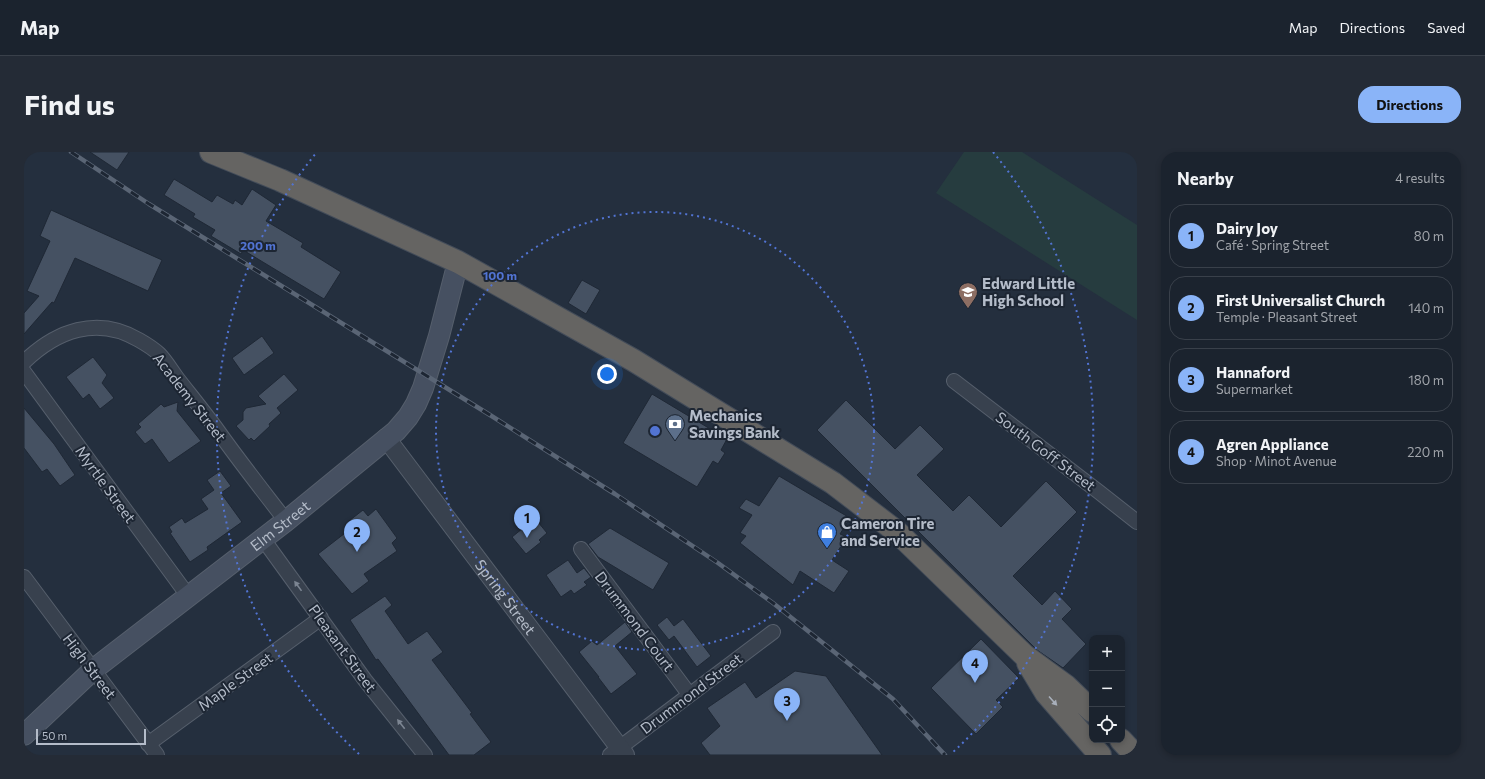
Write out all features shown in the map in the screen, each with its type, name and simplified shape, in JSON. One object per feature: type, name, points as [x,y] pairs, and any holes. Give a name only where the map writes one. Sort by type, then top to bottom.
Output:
[{"type":"highway","points":[[211,152],[280,180],[458,262],[633,360],[833,483],[897,532],[1025,656],[1066,686],[1089,708]]},
{"type":"highway","points":[[1025,656],[1046,693],[1100,755]]},
{"type":"highway","points":[[1124,743],[1135,755]]},
{"type":"main road","name":"Elm Street","points":[[24,735],[94,670],[286,521],[396,431],[408,417],[423,388],[458,262]]},
{"type":"street","name":"Academy Street","points":[[24,362],[46,343],[76,330],[91,328],[108,329],[128,334],[135,338],[159,354],[286,521]]},
{"type":"street","name":"Myrtle Street","points":[[24,372],[189,597]]},
{"type":"street","name":"South Goff Street","points":[[954,382],[1137,522]]},
{"type":"street","name":"Spring Street","points":[[386,438],[618,753]]},
{"type":"street","name":"Pleasant Street","points":[[263,539],[365,680],[425,755]]},
{"type":"street","name":"Drummond Court","points":[[581,549],[689,694]]},
{"type":"street","name":"High Street","points":[[24,577],[152,749]]},
{"type":"street","name":"Maple Street","points":[[152,749],[321,618]]},
{"type":"street","name":"Drummond Street","points":[[618,753],[689,694],[773,632]]},
{"type":"green space","points":[[964,152],[1022,152],[1137,225],[1137,320],[936,193]]},
{"type":"building","points":[[90,152],[129,152],[117,170]]},
{"type":"building","points":[[174,179],[212,202],[217,195],[233,204],[235,200],[242,205],[252,189],[276,205],[266,221],[303,243],[301,247],[341,272],[324,299],[243,250],[241,254],[211,236],[215,230],[193,217],[195,214],[164,195]]},
{"type":"building","points":[[51,210],[162,260],[148,291],[75,258],[54,303],[52,302],[24,334],[24,313],[39,296],[27,291],[50,241],[40,236]]},
{"type":"building","points":[[582,280],[600,290],[586,314],[568,303]]},
{"type":"building","points":[[262,336],[274,353],[244,375],[232,358]]},
{"type":"building","points":[[93,357],[107,375],[102,383],[114,398],[100,409],[89,394],[83,399],[66,377]]},
{"type":"building","points":[[284,374],[298,390],[277,408],[281,413],[269,424],[270,426],[254,441],[251,438],[249,440],[236,426],[243,420],[243,412],[246,408],[266,404],[258,396]]},
{"type":"building","name":"Mechanics Savings Bank","points":[[652,394],[727,439],[721,450],[725,453],[718,464],[713,461],[697,487],[623,443]]},
{"type":"building","points":[[846,400],[895,449],[920,425],[944,449],[917,475],[953,511],[969,495],[1001,527],[1046,481],[1077,512],[1013,576],[1042,605],[1055,591],[1072,609],[1062,619],[1086,644],[1063,668],[1037,650],[817,430]]},
{"type":"building","points":[[178,402],[177,411],[201,441],[169,463],[152,439],[145,444],[135,432],[141,427],[138,424],[161,404],[164,407]]},
{"type":"building","points":[[24,408],[54,444],[75,475],[60,486],[47,469],[42,472],[24,448]]},
{"type":"building","points":[[220,471],[231,486],[221,493],[242,522],[207,547],[208,550],[190,562],[170,533],[172,532],[169,527],[182,518],[185,523],[208,509],[201,499],[214,490],[207,480]]},
{"type":"building","points":[[779,476],[850,518],[840,534],[847,537],[832,560],[849,571],[834,593],[800,571],[793,585],[740,543],[746,536],[740,533],[752,515],[739,508],[746,499],[759,506]]},
{"type":"building","points":[[376,509],[397,538],[392,543],[397,551],[364,574],[369,581],[352,594],[318,554],[349,530],[345,524],[363,510],[368,516]]},
{"type":"building","points":[[538,522],[547,533],[539,540],[541,542],[526,554],[512,537],[528,524],[531,528]]},
{"type":"building","points":[[610,528],[669,563],[653,590],[598,557],[588,544]]},
{"type":"building","points":[[568,560],[577,573],[584,568],[591,577],[584,582],[587,585],[574,594],[571,590],[561,597],[546,575]]},
{"type":"building","points":[[385,596],[392,605],[385,611],[408,644],[427,631],[443,652],[432,660],[472,713],[470,714],[491,742],[474,755],[449,755],[378,659],[376,660],[350,620]]},
{"type":"building","points":[[667,617],[674,626],[683,619],[711,656],[697,667],[674,636],[669,640],[657,625]]},
{"type":"building","points":[[625,622],[632,632],[615,646],[637,674],[611,694],[579,652],[592,641],[597,645]]},
{"type":"building","points":[[981,639],[1019,678],[996,700],[1003,707],[976,734],[931,688]]},
{"type":"building","points":[[795,671],[826,676],[882,755],[710,755],[701,743],[720,726],[707,708],[745,682],[756,698]]},
{"type":"railway","points":[[71,152],[149,204],[615,494],[718,563],[773,603],[893,699],[945,755]]},
{"type":"place","name":"Edward Little High School","points":[[968,309]]},
{"type":"place","name":"Mechanics Savings Bank","points":[[675,441]]},
{"type":"place","name":"Dairy Joy","points":[[527,538]]},
{"type":"place","name":"Cameron Tire and Service","points":[[827,549]]},
{"type":"place","name":"First Universalist Church","points":[[357,552]]},
{"type":"place","name":"Agren Appliance","points":[[975,683]]},
{"type":"place","name":"Hannaford","points":[[787,721]]}]
